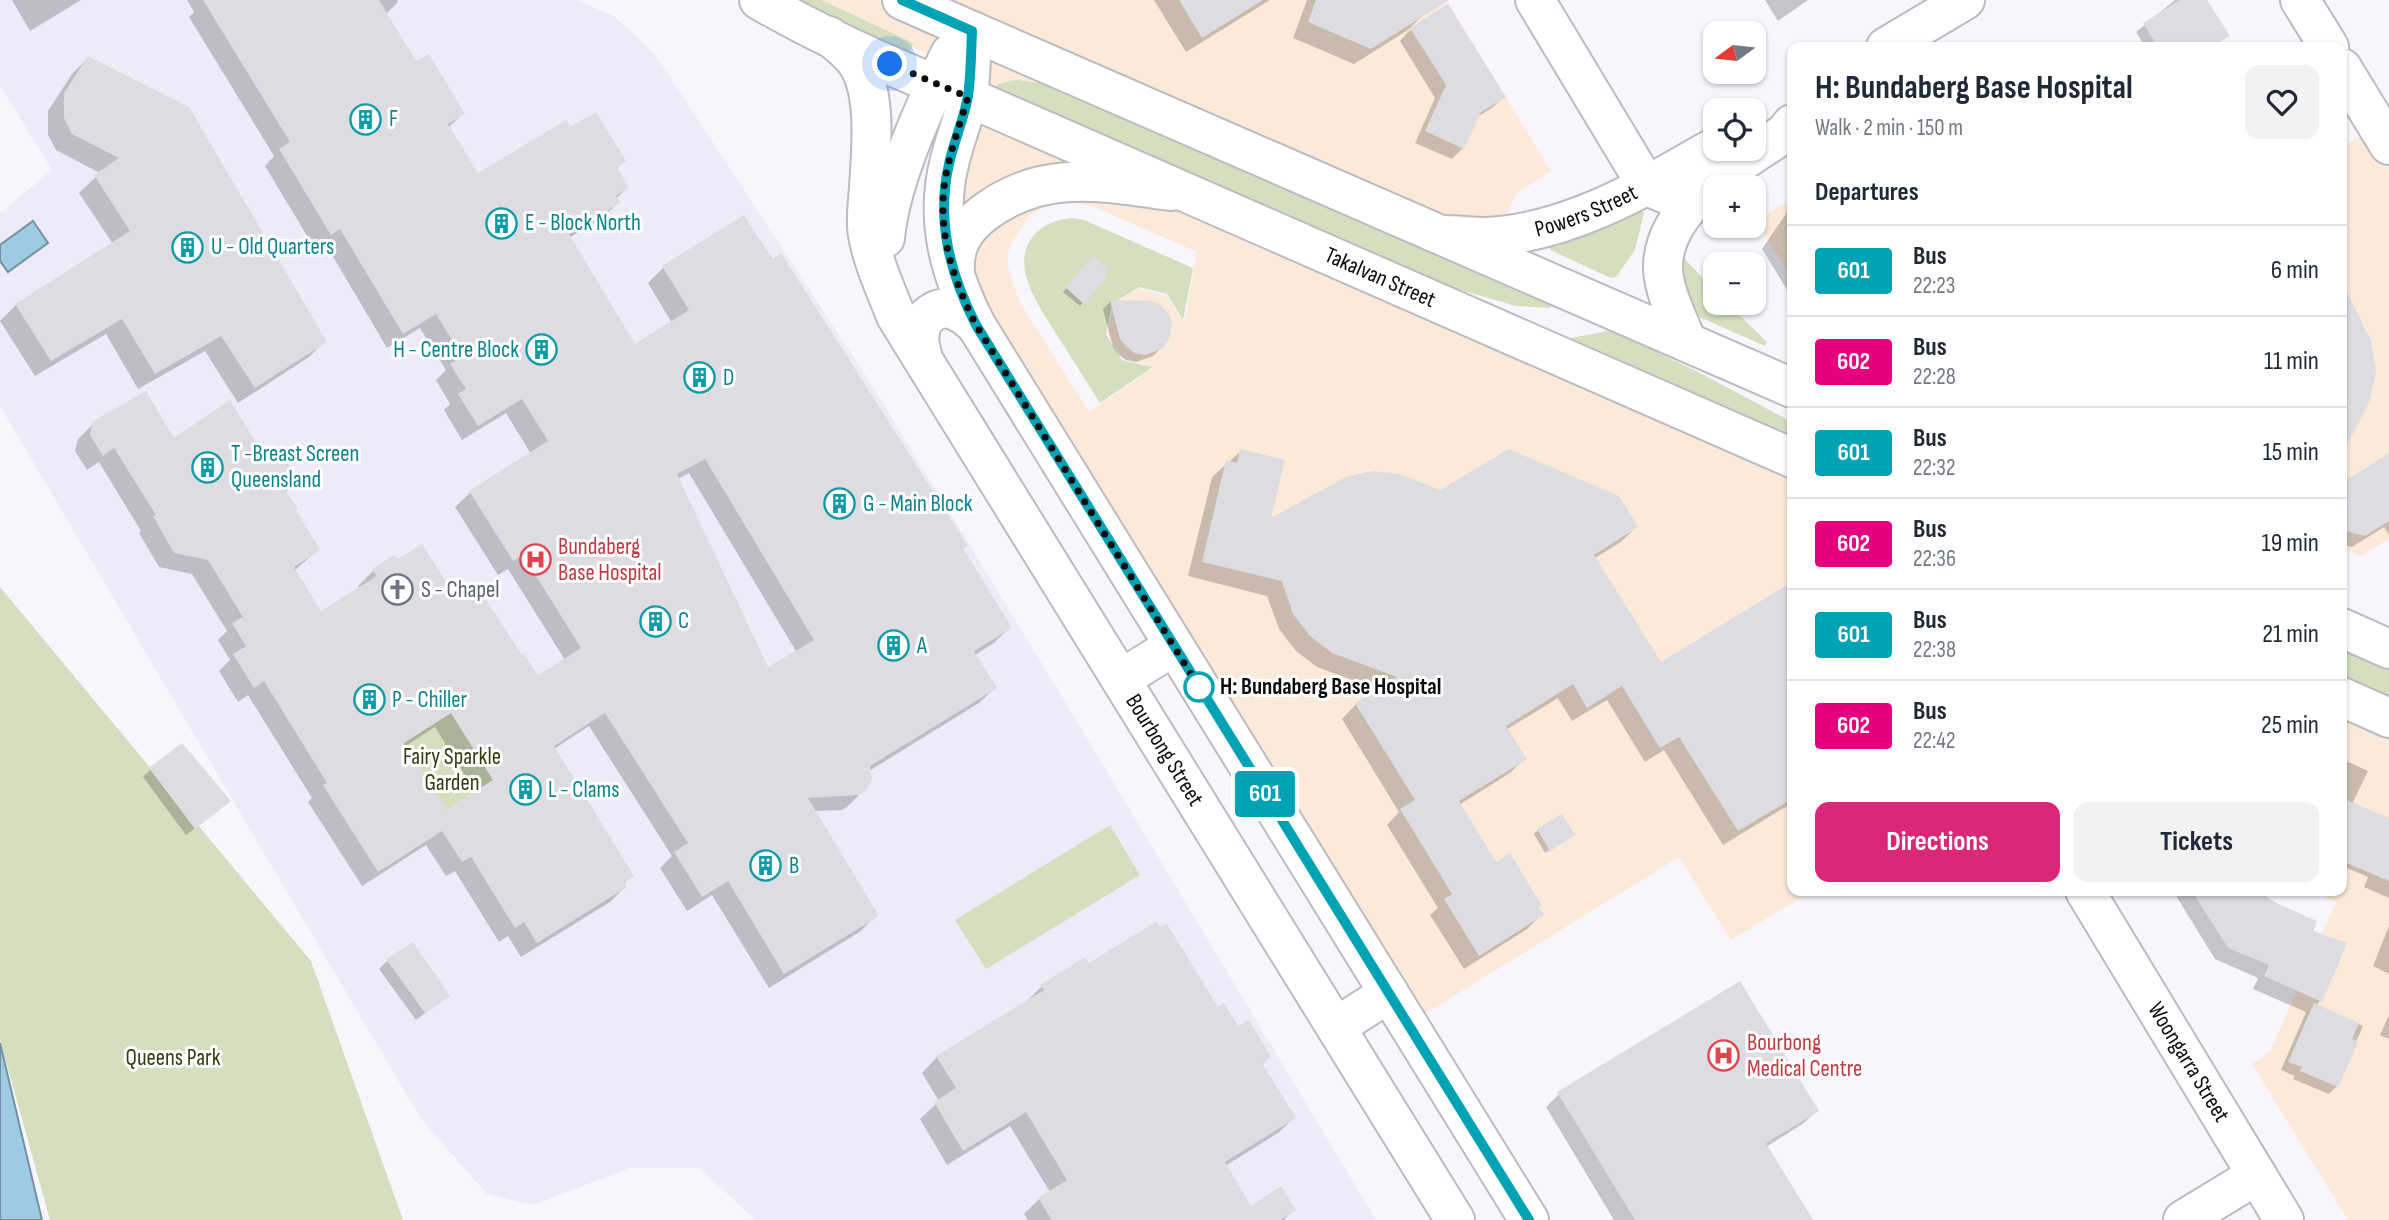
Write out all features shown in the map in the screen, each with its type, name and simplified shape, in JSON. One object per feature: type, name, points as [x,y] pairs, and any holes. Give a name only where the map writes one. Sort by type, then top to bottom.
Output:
[{"type":"main road","points":[[760,0],[829,36],[952,91]]},
{"type":"main road","points":[[902,0],[1787,386]]},
{"type":"main road","points":[[1535,0],[1647,186],[1690,205]]},
{"type":"main road","points":[[1894,42],[1965,0]]},
{"type":"main road","points":[[2300,0],[2326,42]]},
{"type":"main road","points":[[968,29],[952,91],[950,160],[943,202],[948,252],[956,282],[976,325],[1528,1220]]},
{"type":"main road","points":[[829,36],[851,55],[859,66],[869,93],[871,150],[868,234],[896,316]]},
{"type":"main road","points":[[2347,76],[2389,145]]},
{"type":"main road","points":[[896,316],[886,265],[886,223],[898,177],[952,91]]},
{"type":"main road","name":"Takalvan Street","points":[[952,91],[1787,456]]},
{"type":"main road","points":[[1766,117],[1787,105]]},
{"type":"main road","points":[[1687,342],[1668,295],[1663,268],[1669,234],[1690,205],[1712,184],[1787,130]]},
{"type":"main road","points":[[1621,142],[1644,150],[1673,153],[1703,149]]},
{"type":"main road","name":"Powers Street","points":[[1443,234],[1485,237],[1534,229],[1577,216],[1633,194],[1703,154]]},
{"type":"main road","points":[[956,282],[954,261],[963,234],[973,222],[999,202],[1032,187],[1077,180],[1187,193]]},
{"type":"main road","points":[[923,359],[919,341],[921,323],[934,311],[951,308],[964,314],[976,325]]},
{"type":"main road","name":"Bourbong Street","points":[[896,316],[1455,1220]]},
{"type":"main road","points":[[2347,630],[2389,649]]},
{"type":"main road","points":[[1121,679],[1174,646]]},
{"type":"main road","points":[[2347,699],[2389,718]]},
{"type":"main road","name":"Woongarra Street","points":[[2088,896],[2284,1220]]},
{"type":"main road","points":[[1336,1027],[1389,993]]},
{"type":"main road","points":[[2183,1220],[2257,1175]]},
{"type":"shaded area","name":"Bundaberg Base Hospital","points":[[0,0],[577,0],[614,16],[655,54],[872,385],[1376,1220],[755,1220],[700,1168],[629,1168],[534,1205],[487,1194],[421,1119],[0,406],[0,213],[52,170],[0,85]]},
{"type":"shaded area","points":[[809,0],[1446,0],[1551,171],[1516,194],[1476,282],[1016,91],[1558,336],[1787,431],[1787,896],[1804,896],[1731,940],[1679,857],[1410,1023],[950,252],[984,77]],"holes":[[[1068,202],[1092,206],[1197,252],[1184,321],[1166,296],[1138,288],[1113,305],[1107,334],[1124,359],[1155,367],[1089,412],[1019,301],[1008,267],[1011,243],[1029,216],[1046,206]]]},
{"type":"shaded area","points":[[2380,123],[2389,137],[2389,539],[2361,556],[2347,549],[2347,145]]},
{"type":"shaded area","points":[[1787,202],[1787,270],[1766,236],[1768,213]]},
{"type":"shaded area","points":[[2347,664],[2389,683],[2389,1220],[2348,1220],[2252,1064],[2270,1052],[2336,902],[2322,896],[2347,896]]},
{"type":"green space","points":[[795,0],[822,0],[913,43],[909,56]]},
{"type":"green space","points":[[1015,80],[1041,83],[1060,89],[1550,304],[1551,308],[1516,306],[1454,288],[995,87]]},
{"type":"green space","points":[[1641,208],[1644,213],[1635,250],[1616,277],[1611,278],[1550,250],[1550,247],[1572,241]]},
{"type":"green space","points":[[1073,218],[1084,220],[1193,268],[1183,320],[1167,294],[1139,287],[1112,304],[1106,334],[1122,360],[1153,367],[1100,403],[1038,305],[1026,276],[1026,248],[1034,235],[1052,223]]},
{"type":"green space","points":[[1679,253],[1703,278],[1703,315],[1739,315],[1767,342],[1765,346],[1649,295]]},
{"type":"green space","points":[[1612,330],[1787,419],[1787,434],[1572,341],[1571,338]]},
{"type":"green space","name":"Queens Park","points":[[0,587],[311,961],[403,1220],[50,1220],[0,1040]]},
{"type":"green space","points":[[2347,651],[2389,670],[2389,697],[2347,678]]},
{"type":"green space","name":"Fairy Sparkle Garden","points":[[451,713],[493,780],[434,818],[404,743]]},
{"type":"green space","points":[[1110,825],[1140,875],[986,969],[955,920]]},
{"type":"water","points":[[33,221],[48,243],[8,272],[0,261],[0,245]]},
{"type":"water","points":[[0,1043],[42,1220],[0,1220]]},
{"type":"building","points":[[203,0],[379,0],[416,61],[429,54],[465,114],[448,124],[478,173],[566,120],[570,127],[596,112],[626,161],[617,167],[629,188],[616,196],[620,203],[569,234],[635,344],[689,310],[662,266],[744,215],[772,259],[781,253],[968,546],[963,548],[1012,628],[974,651],[997,688],[870,766],[872,779],[866,791],[859,795],[808,798],[879,916],[784,974],[728,881],[702,897],[674,852],[688,843],[605,713],[554,746],[634,876],[624,882],[627,887],[537,943],[524,922],[515,928],[471,857],[462,862],[442,831],[378,872],[323,785],[327,783],[264,681],[254,688],[233,654],[246,646],[232,623],[243,617],[208,560],[174,553],[153,516],[156,515],[114,448],[103,456],[90,435],[93,421],[146,391],[174,438],[230,400],[265,457],[279,448],[299,481],[285,490],[320,550],[294,567],[321,611],[377,576],[372,569],[394,555],[398,559],[422,544],[457,599],[477,586],[538,675],[581,648],[523,555],[513,561],[469,491],[548,441],[522,399],[478,426],[458,394],[466,389],[450,364],[462,356],[436,314],[403,334],[340,229],[331,235],[279,149],[290,142]],"holes":[[[705,459],[814,640],[768,667],[677,474]],[[451,713],[493,780],[447,810],[404,743]]]},
{"type":"building","points":[[1179,0],[1263,0],[1202,38]]},
{"type":"building","points":[[1316,0],[1449,0],[1371,49],[1308,22]]},
{"type":"building","points":[[2180,0],[2207,0],[2230,36],[2220,42],[2155,42],[2143,23]]},
{"type":"building","points":[[1448,4],[1506,97],[1481,112],[1464,149],[1425,131],[1446,85],[1410,28]]},
{"type":"building","name":"U - Old Quarters","points":[[88,56],[189,107],[327,342],[255,388],[221,336],[155,374],[122,319],[51,361],[15,304],[130,231],[94,175],[119,158],[72,134],[64,118],[64,93]]},
{"type":"building","points":[[1093,256],[1106,268],[1106,279],[1084,304],[1065,287]]},
{"type":"building","points":[[2347,292],[2371,341],[2376,371],[2370,401],[2347,445]]},
{"type":"building","points":[[1110,300],[1151,301],[1159,304],[1172,321],[1169,340],[1163,348],[1146,355],[1134,353],[1127,347],[1120,339]]},
{"type":"building","points":[[1240,449],[1285,460],[1271,518],[1346,477],[1373,471],[1400,474],[1440,490],[1509,449],[1619,496],[1638,527],[1594,555],[1661,662],[1787,585],[1787,802],[1738,831],[1679,737],[1660,748],[1622,686],[1587,708],[1573,684],[1506,726],[1527,759],[1459,801],[1496,862],[1510,853],[1542,906],[1539,907],[1544,915],[1479,956],[1444,899],[1452,894],[1400,809],[1415,800],[1355,703],[1397,677],[1332,653],[1310,636],[1293,614],[1282,581],[1202,562],[1226,460],[1237,463]]},
{"type":"building","points":[[2389,453],[2389,521],[2365,536],[2347,531],[2347,480]]},
{"type":"building","points":[[182,743],[231,801],[195,829],[149,768]]},
{"type":"building","points":[[2347,800],[2389,818],[2389,881],[2347,863]]},
{"type":"building","points":[[1562,814],[1575,835],[1550,851],[1537,829]]},
{"type":"building","points":[[2195,896],[2266,896],[2317,921],[2313,931],[2347,943],[2322,1002],[2264,976],[2269,965],[2228,948]]},
{"type":"building","points":[[1157,921],[1160,927],[1167,924],[1218,1007],[1224,1003],[1238,1026],[1249,1020],[1271,1057],[1262,1063],[1296,1118],[1225,1162],[1251,1206],[1281,1186],[1296,1210],[1281,1220],[1052,1220],[1038,1198],[1067,1180],[1026,1112],[963,1151],[934,1102],[956,1088],[936,1056],[1044,990],[1040,985],[1085,957],[1089,963]]},
{"type":"building","points":[[413,942],[450,996],[425,1013],[386,959]]},
{"type":"building","name":"Bourbong Medical Centre","points":[[1740,981],[1819,1111],[1766,1143],[1813,1220],[1635,1220],[1557,1092]]},
{"type":"building","points":[[2314,1003],[2359,1023],[2352,1039],[2358,1042],[2338,1087],[2300,1071],[2302,1067],[2288,1062]]},
{"type":"bus line","name":"601","points":[[902,0],[972,31],[968,97],[950,160],[943,202],[943,226],[948,252],[962,298],[976,325],[1529,1220]]},
{"type":"place","name":"F","points":[[366,119]]},
{"type":"place","name":"E - Block North","points":[[502,223]]},
{"type":"place","name":"U - Old Quarters","points":[[188,247]]},
{"type":"place","name":"H - Centre Block","points":[[542,350]]},
{"type":"place","name":"D","points":[[700,378]]},
{"type":"place","name":"T -Breast Screen Queensland","points":[[208,467]]},
{"type":"place","name":"G - Main Block","points":[[840,504]]},
{"type":"place","name":"Bundaberg Base Hospital","points":[[535,560]]},
{"type":"place","name":"S - Chapel","points":[[398,590]]},
{"type":"place","name":"C","points":[[655,621]]},
{"type":"place","name":"A","points":[[894,646]]},
{"type":"place","name":"H: Bundaberg Base Hospital","points":[[1199,687]]},
{"type":"place","name":"P - Chiller","points":[[369,700]]},
{"type":"place","name":"L - Clams","points":[[525,790]]},
{"type":"place","name":"B","points":[[766,866]]},
{"type":"place","name":"Bourbong Medical Centre","points":[[1724,1056]]},
{"type":"route","points":[[890,64],[968,97],[950,160],[943,202],[943,226],[948,252],[962,298],[1202,692],[1199,687]]}]
